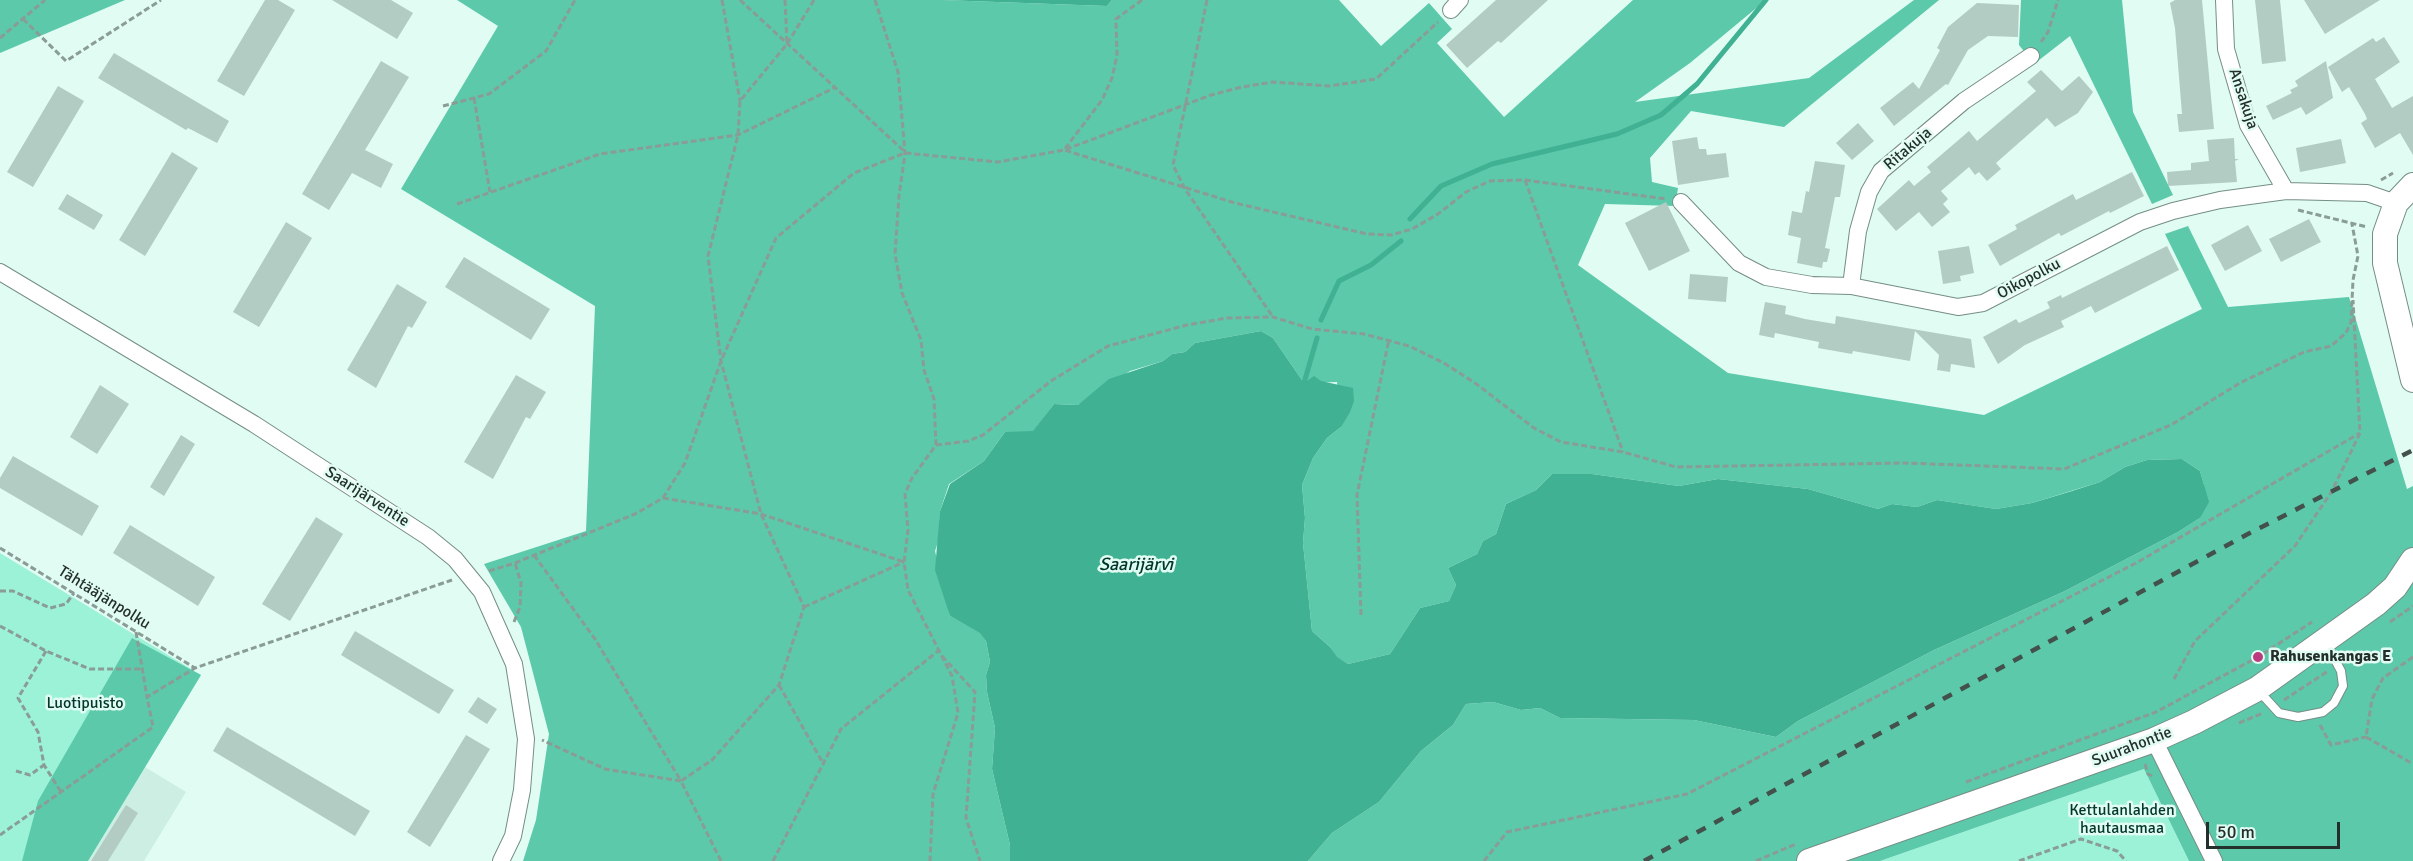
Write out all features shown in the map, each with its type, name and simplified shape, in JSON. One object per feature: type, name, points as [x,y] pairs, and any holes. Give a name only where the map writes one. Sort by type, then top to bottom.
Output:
[{"type":"street","name":"Ansakuja","points":[[2224,0],[2226,50],[2248,125],[2286,191]]},
{"type":"street","name":"Ritakuja","points":[[1851,286],[1858,231],[1869,192],[1881,171],[1964,101],[2031,56]]},
{"type":"street","points":[[2413,185],[2396,203],[2385,234],[2385,263],[2413,380]]},
{"type":"street","name":"Oikopolku","points":[[1681,202],[1738,263],[1766,277],[1812,285],[1851,286],[1959,307],[1983,303],[2140,222],[2220,200],[2286,191],[2367,193],[2396,203]]},
{"type":"street","name":"Saarijärventie","points":[[0,272],[254,424],[428,537],[455,559],[482,592],[514,664],[526,739],[522,790],[513,836],[501,861]]},
{"type":"street","name":"Suurahontie","points":[[1804,852],[2154,740],[2257,689],[2325,642],[2395,587],[2413,560]]},
{"type":"street","points":[[2154,740],[2214,861]]},
{"type":"lane","points":[[2257,689],[2279,713],[2288,716],[2315,716],[2334,703],[2343,686],[2341,671],[2325,642]]},
{"type":"path","points":[[0,38],[45,0]]},
{"type":"path","points":[[23,19],[66,61],[160,0]]},
{"type":"path","points":[[443,106],[489,94],[546,51],[575,0]]},
{"type":"path","points":[[540,739],[605,769],[681,781],[712,760],[779,685],[804,607],[760,514],[721,361],[708,256],[738,135],[740,101],[722,0]]},
{"type":"path","points":[[740,0],[905,153]]},
{"type":"path","points":[[785,0],[787,44]]},
{"type":"path","points":[[740,101],[787,44],[814,0]]},
{"type":"path","points":[[875,0],[898,72],[905,153],[895,254],[902,294],[921,340],[924,370],[934,399],[936,445],[912,478],[905,494],[908,530],[904,562],[908,591],[936,650],[952,676],[958,713],[933,794],[930,861]]},
{"type":"path","points":[[1064,150],[1102,100],[1112,78],[1117,55],[1116,19],[1142,0]]},
{"type":"path","points":[[1207,0],[1173,165],[1185,189],[1272,317]]},
{"type":"path","points":[[2031,56],[2048,32],[2058,0]]},
{"type":"path","points":[[489,571],[515,563],[635,514],[663,498],[685,463],[721,361],[776,238],[854,173],[905,153],[998,162],[1064,150],[1211,95],[1253,85],[1273,82],[1329,86],[1376,80],[1456,5]]},
{"type":"path","points":[[458,204],[600,154],[738,135],[834,87]]},
{"type":"path","points":[[474,98],[490,192]]},
{"type":"path","points":[[1064,150],[1185,189],[1325,226],[1367,234],[1391,235],[1412,229],[1438,214],[1466,192],[1490,181],[1525,180],[1681,202]]},
{"type":"path","points":[[1525,180],[1623,452]]},
{"type":"path","points":[[2296,209],[2365,227]]},
{"type":"path","points":[[936,445],[959,443],[983,435],[1051,381],[1108,346],[1187,325],[1227,318],[1272,317],[1312,329],[1389,339],[1444,363],[1545,434],[1569,443],[1623,452],[1676,467],[1905,463],[2064,469],[2172,425],[2240,383],[2304,352],[2331,346],[2346,333],[2350,322],[2353,280],[2358,256],[2352,224]]},
{"type":"path","points":[[2174,679],[2195,641],[2295,546],[2332,491],[2360,433],[2353,280]]},
{"type":"path","points":[[1361,615],[1358,495],[1389,339]]},
{"type":"path","points":[[1484,861],[1507,832],[1687,794],[2136,563],[2360,433]]},
{"type":"path","points":[[663,498],[760,514],[904,562]]},
{"type":"path","name":"Tähtääjänpolku","points":[[0,548],[195,668]]},
{"type":"path","points":[[534,555],[595,639],[681,781],[721,861]]},
{"type":"path","points":[[804,607],[904,562]]},
{"type":"path","points":[[512,627],[520,607],[521,583],[515,563]]},
{"type":"path","points":[[147,697],[195,668],[454,579]]},
{"type":"path","points":[[0,591],[13,591],[50,608],[66,604],[74,593]]},
{"type":"path","points":[[1955,786],[2156,712],[2258,657],[2321,616]]},
{"type":"path","points":[[0,626],[46,651],[90,669],[141,669]]},
{"type":"path","points":[[0,835],[153,727],[136,632]]},
{"type":"path","points":[[773,861],[841,729],[936,650]]},
{"type":"path","points":[[936,650],[975,692],[966,818],[980,861]]},
{"type":"path","points":[[46,651],[31,681],[18,698],[38,732],[45,765],[61,792]]},
{"type":"path","points":[[2366,736],[2372,699],[2383,678],[2413,657]]},
{"type":"path","points":[[779,685],[824,765]]},
{"type":"path","points":[[2315,716],[2331,745],[2366,736],[2413,764]]},
{"type":"path","points":[[16,771],[30,774],[45,765]]},
{"type":"path","points":[[2019,861],[2081,839],[2117,851],[2126,861]]},
{"type":"path","points":[[1756,861],[1804,852]]},
{"type":"shaded area","points":[[0,0],[125,0],[0,53]]},
{"type":"shaded area","points":[[457,0],[942,0],[1107,6],[1112,0],[1339,0],[1381,46],[1429,3],[1452,29],[1437,43],[1504,117],[1633,0],[1766,0],[1690,63],[1635,102],[1809,78],[1914,0],[1939,0],[1784,127],[1691,111],[1650,158],[1652,182],[1678,188],[1675,206],[1605,204],[1578,265],[1728,373],[1984,415],[2202,309],[2165,234],[2188,226],[2228,307],[2349,297],[2407,489],[2413,486],[2413,861],[2189,861],[2144,769],[1880,861],[1308,861],[1332,833],[1379,802],[1421,751],[1453,725],[1466,704],[1493,702],[1521,710],[1540,708],[1560,718],[1694,720],[1776,737],[1798,721],[1934,650],[2065,591],[2178,532],[2200,518],[2204,485],[2200,471],[2182,459],[2147,460],[2125,467],[2100,482],[2032,503],[1996,509],[1937,500],[1917,507],[1892,504],[1878,509],[1808,489],[1718,479],[1679,486],[1592,474],[1552,474],[1536,490],[1506,504],[1496,534],[1483,541],[1477,554],[1448,568],[1456,585],[1449,601],[1420,608],[1390,654],[1348,664],[1336,657],[1330,647],[1312,631],[1303,543],[1305,518],[1302,485],[1313,458],[1327,438],[1341,427],[1337,382],[1304,383],[1273,338],[1261,331],[1195,343],[1185,352],[1172,354],[1163,361],[1130,371],[1078,405],[1054,404],[1033,432],[1005,432],[984,461],[949,484],[940,511],[939,539],[935,551],[950,616],[981,633],[986,641],[990,662],[986,675],[987,692],[995,728],[992,769],[1010,845],[1010,861],[523,861],[536,820],[549,734],[521,627],[484,564],[586,531],[595,306],[401,189],[498,26]]},
{"type":"shaded area","points":[[2021,0],[2122,0],[2133,112],[2173,195],[2152,204],[2070,36],[2034,64],[2019,45]]},
{"type":"shaded area","points":[[132,638],[201,675],[88,861],[22,861],[38,801]]},
{"type":"shaded area","points":[[145,767],[186,792],[144,861],[88,861]]},
{"type":"green space","name":"Luotipuisto","points":[[0,553],[201,675],[88,861],[0,861]]},
{"type":"green space","name":"Kettulanlahden hautausmaa","points":[[2144,769],[2189,861],[1880,861]]},
{"type":"water","points":[[942,0],[1112,0],[1107,6]]},
{"type":"water","name":"Saarijärvi","points":[[1261,331],[1273,338],[1304,383],[1314,376],[1321,381],[1353,388],[1354,401],[1350,412],[1341,427],[1327,438],[1313,458],[1302,485],[1305,518],[1303,543],[1312,631],[1330,647],[1337,657],[1348,664],[1390,654],[1420,608],[1449,601],[1456,585],[1448,568],[1477,554],[1483,541],[1496,534],[1506,504],[1536,490],[1552,474],[1592,474],[1679,486],[1718,479],[1808,489],[1878,509],[1892,504],[1917,507],[1937,500],[1996,509],[2032,503],[2100,482],[2125,467],[2147,460],[2182,459],[2200,471],[2209,502],[2200,518],[2178,532],[2065,591],[1934,650],[1798,721],[1776,737],[1694,720],[1560,718],[1540,708],[1521,710],[1493,702],[1466,704],[1453,725],[1421,751],[1379,802],[1332,833],[1308,861],[1010,861],[1010,845],[992,769],[995,728],[987,692],[986,675],[990,662],[986,641],[980,633],[950,616],[935,570],[940,511],[950,484],[984,461],[1005,432],[1033,431],[1054,404],[1078,405],[1109,379],[1163,361],[1172,354],[1185,352],[1195,343]]},
{"type":"building","points":[[265,0],[278,0],[295,10],[244,96],[217,81]]},
{"type":"building","points":[[332,0],[391,0],[413,13],[397,39]]},
{"type":"building","points":[[1496,0],[1548,0],[1501,43],[1498,41],[1467,68],[1446,45]]},
{"type":"building","points":[[2175,0],[2202,0],[2214,129],[2179,132],[2177,114],[2182,114],[2175,28],[2170,3]]},
{"type":"building","points":[[2255,0],[2280,0],[2286,61],[2262,64]]},
{"type":"building","points":[[2304,0],[2380,0],[2325,34]]},
{"type":"building","points":[[1977,3],[2019,5],[2018,37],[1988,36],[1968,50],[1948,85],[1946,84],[1894,126],[1880,108],[1913,82],[1919,89],[1940,50],[1937,48],[1948,27]]},
{"type":"building","points":[[2384,37],[2400,62],[2375,79],[2392,108],[2413,96],[2413,155],[2400,133],[2375,148],[2361,123],[2367,119],[2365,114],[2349,87],[2342,92],[2328,67],[2373,38],[2376,42]]},
{"type":"building","points":[[114,53],[229,121],[217,143],[188,128],[186,130],[98,78]]},
{"type":"building","points":[[381,61],[409,77],[365,150],[393,164],[381,188],[352,173],[329,210],[302,194]]},
{"type":"building","points":[[2326,61],[2333,98],[2306,115],[2301,107],[2273,120],[2266,106],[2292,93],[2290,90],[2298,86],[2295,81]]},
{"type":"building","points":[[2041,70],[2062,91],[2079,76],[2093,92],[2078,113],[2055,127],[2047,118],[1996,163],[2001,169],[1987,181],[1979,172],[1975,175],[1969,167],[1941,191],[1948,199],[1943,204],[1950,212],[1932,227],[1919,212],[1896,231],[1877,209],[1909,180],[1914,186],[1931,172],[1927,167],[1969,131],[1977,141],[2036,91],[2027,82]]},
{"type":"building","points":[[58,86],[84,101],[33,187],[7,172]]},
{"type":"building","points":[[1858,123],[1874,141],[1852,160],[1836,143]]},
{"type":"building","points":[[1697,137],[1699,149],[1706,149],[1707,155],[1726,153],[1729,177],[1678,185],[1672,141]]},
{"type":"building","points":[[2234,138],[2235,159],[2239,159],[2235,161],[2237,182],[2168,186],[2167,172],[2191,170],[2191,163],[2209,161],[2207,140]]},
{"type":"building","points":[[2341,139],[2346,163],[2300,172],[2296,148]]},
{"type":"building","points":[[172,152],[198,168],[145,256],[119,240]]},
{"type":"building","points":[[1815,161],[1845,165],[1840,197],[1835,197],[1825,248],[1830,249],[1827,262],[1823,262],[1822,268],[1797,263],[1801,238],[1788,235],[1792,211],[1802,213]]},
{"type":"building","points":[[2132,172],[2144,196],[2061,236],[2059,233],[2000,266],[1988,245],[2017,229],[2015,225],[2073,194],[2076,200]]},
{"type":"building","points":[[67,194],[103,215],[94,230],[58,209]]},
{"type":"building","points":[[1666,202],[1690,251],[1649,271],[1625,223]]},
{"type":"building","points":[[2309,219],[2321,242],[2281,262],[2269,239]]},
{"type":"building","points":[[286,222],[312,238],[259,327],[233,312]]},
{"type":"building","points":[[2248,225],[2262,251],[2225,271],[2211,245]]},
{"type":"building","points":[[1969,246],[1974,273],[1960,276],[1961,281],[1943,284],[1938,251]]},
{"type":"building","points":[[2167,246],[2179,270],[2095,313],[2091,306],[2061,321],[2064,327],[2025,345],[1998,364],[1983,337],[2016,319],[2019,323],[2050,308],[2047,302],[2061,295],[2062,298]]},
{"type":"building","points":[[464,257],[550,309],[531,340],[445,287]]},
{"type":"building","points":[[1690,274],[1728,277],[1726,302],[1688,299]]},
{"type":"building","points":[[397,284],[427,302],[412,328],[408,326],[376,388],[347,370]]},
{"type":"building","points":[[1765,302],[1786,306],[1785,314],[1805,319],[1835,324],[1836,316],[1971,339],[1975,368],[1951,364],[1950,372],[1937,370],[1939,355],[1915,331],[1910,361],[1853,351],[1852,354],[1818,348],[1819,342],[1775,333],[1774,338],[1759,335]]},
{"type":"building","points":[[516,375],[546,392],[530,419],[526,417],[493,479],[464,462]]},
{"type":"building","points":[[100,385],[129,404],[97,454],[70,437]]},
{"type":"building","points":[[181,435],[195,444],[164,496],[150,487]]},
{"type":"building","points":[[13,456],[99,506],[82,536],[0,488],[0,478]]},
{"type":"building","points":[[316,517],[343,534],[290,621],[262,604]]},
{"type":"building","points":[[130,525],[215,577],[198,606],[113,553]]},
{"type":"building","points":[[355,631],[454,690],[439,714],[341,655]]},
{"type":"building","points":[[478,697],[497,709],[487,724],[468,712]]},
{"type":"building","points":[[227,727],[370,811],[355,836],[213,751]]},
{"type":"building","points":[[466,735],[490,749],[430,847],[407,832]]},
{"type":"building","points":[[126,805],[138,813],[108,861],[91,861]]},
{"type":"waterway","points":[[1410,219],[1441,186],[1492,164],[1617,134],[1661,115],[1697,84],[1766,0]]},
{"type":"waterway","points":[[1321,320],[1339,281],[1371,265],[1401,241]]},
{"type":"waterway","points":[[1304,383],[1317,338]]},
{"type":"railway","points":[[1644,861],[2246,535],[2413,450]]},
{"type":"place","name":"Rahusenkangas E","points":[[2258,657]]}]
